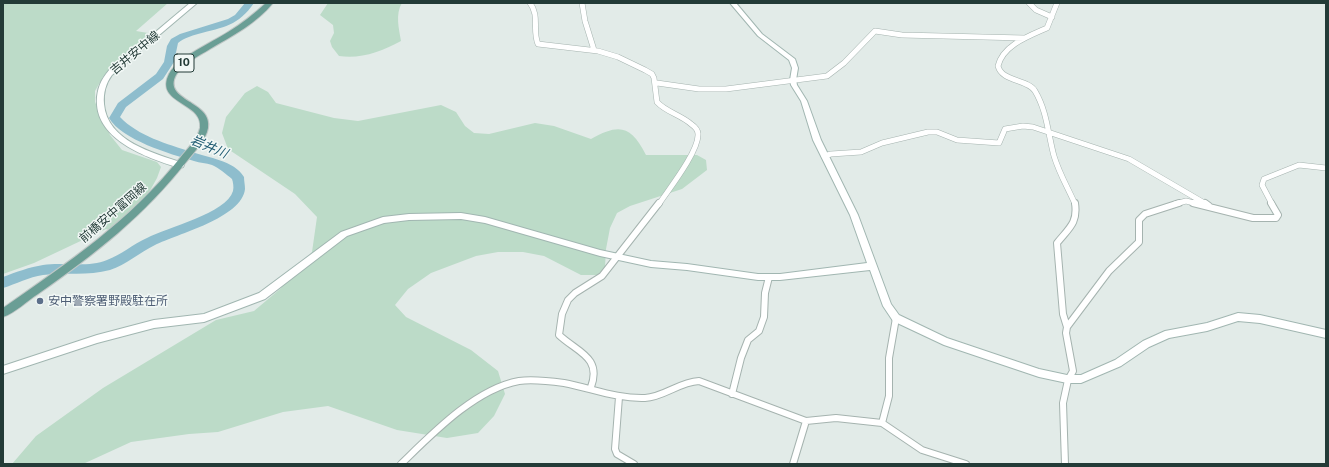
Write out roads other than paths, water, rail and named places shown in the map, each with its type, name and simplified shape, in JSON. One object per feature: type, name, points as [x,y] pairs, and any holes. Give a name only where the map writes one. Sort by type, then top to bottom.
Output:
[{"type":"main road","name":"10","points":[[181,163],[204,129],[205,121],[201,114],[174,94],[169,86],[169,82],[173,74],[185,62],[244,25],[270,3]]},
{"type":"main road","name":"前橋安中富岡線","points":[[3,313],[74,263],[144,206],[181,163]]},
{"type":"street","name":"吉井安中線","points":[[181,163],[139,150],[126,143],[114,133],[104,120],[99,106],[101,90],[106,78],[113,70],[194,3]]},
{"type":"street","points":[[530,3],[536,16],[536,41],[538,44],[609,53],[651,73],[657,83],[656,98],[658,104],[680,116],[694,126],[698,133],[699,140],[686,165],[657,206],[596,282],[571,296],[562,315],[559,335],[562,339],[581,351],[588,358],[594,372],[594,381],[591,387]]},
{"type":"street","points":[[582,3],[585,21],[594,50]]},
{"type":"street","points":[[733,3],[760,34],[792,59],[795,68],[793,80],[794,85],[804,101],[817,140],[854,216],[887,306],[896,318],[944,341],[1039,372],[1067,379],[1081,379],[1118,363],[1146,344],[1168,334],[1207,327],[1238,317],[1260,319],[1326,334]]},
{"type":"street","points":[[1029,3],[1036,10],[1052,17]]},
{"type":"street","points":[[1057,3],[1047,28],[1024,38],[1006,52],[998,66],[998,70],[1034,89],[1039,98],[1050,132],[1054,156],[1062,178],[1075,203],[1076,214],[1074,223],[1057,243],[1063,314],[1067,327],[1066,333],[1073,371],[1067,379],[1063,406],[1065,464]]},
{"type":"street","points":[[657,83],[706,89],[726,89],[827,76],[836,70],[876,31],[902,35],[1024,38]]},
{"type":"street","points":[[824,156],[831,154],[861,152],[882,144],[928,132],[937,132],[957,140],[999,143],[1005,128],[1023,126],[1033,127],[1138,163],[1202,200],[1209,206]]},
{"type":"street","points":[[1067,327],[1112,267],[1130,248],[1139,242],[1139,220],[1145,214],[1181,202],[1209,206],[1252,218],[1276,218],[1278,215],[1262,185],[1264,179],[1299,165],[1326,168]]},
{"type":"street","points":[[3,370],[98,339],[154,324],[204,318],[262,296],[344,234],[383,220],[409,216],[461,216],[485,220],[616,257],[650,264],[687,267],[758,277],[873,266]]},
{"type":"street","points":[[732,394],[741,358],[748,340],[759,331],[764,317],[765,293],[769,277]]},
{"type":"street","points":[[882,423],[889,396],[889,358],[896,318]]},
{"type":"street","points":[[401,464],[456,416],[487,393],[511,382],[530,380],[550,381],[591,387],[619,396],[658,397],[686,382],[695,381],[711,385],[806,421],[836,418],[882,423],[922,450],[966,464]]},
{"type":"street","points":[[619,396],[615,449],[617,454],[634,464]]},
{"type":"street","points":[[793,464],[806,421]]},
{"type":"waterway","name":"岩井川","points":[[3,283],[19,276],[43,270],[92,268],[109,265],[151,241],[209,218],[221,211],[235,198],[239,190],[238,177],[224,167],[215,162],[197,158],[152,142],[120,124],[114,118],[122,105],[153,82],[166,68],[171,56],[171,46],[178,38],[225,24],[238,17],[250,3]]},
{"type":"place","name":"安中警察署野殿駐在所","points":[[40,301]]}]
